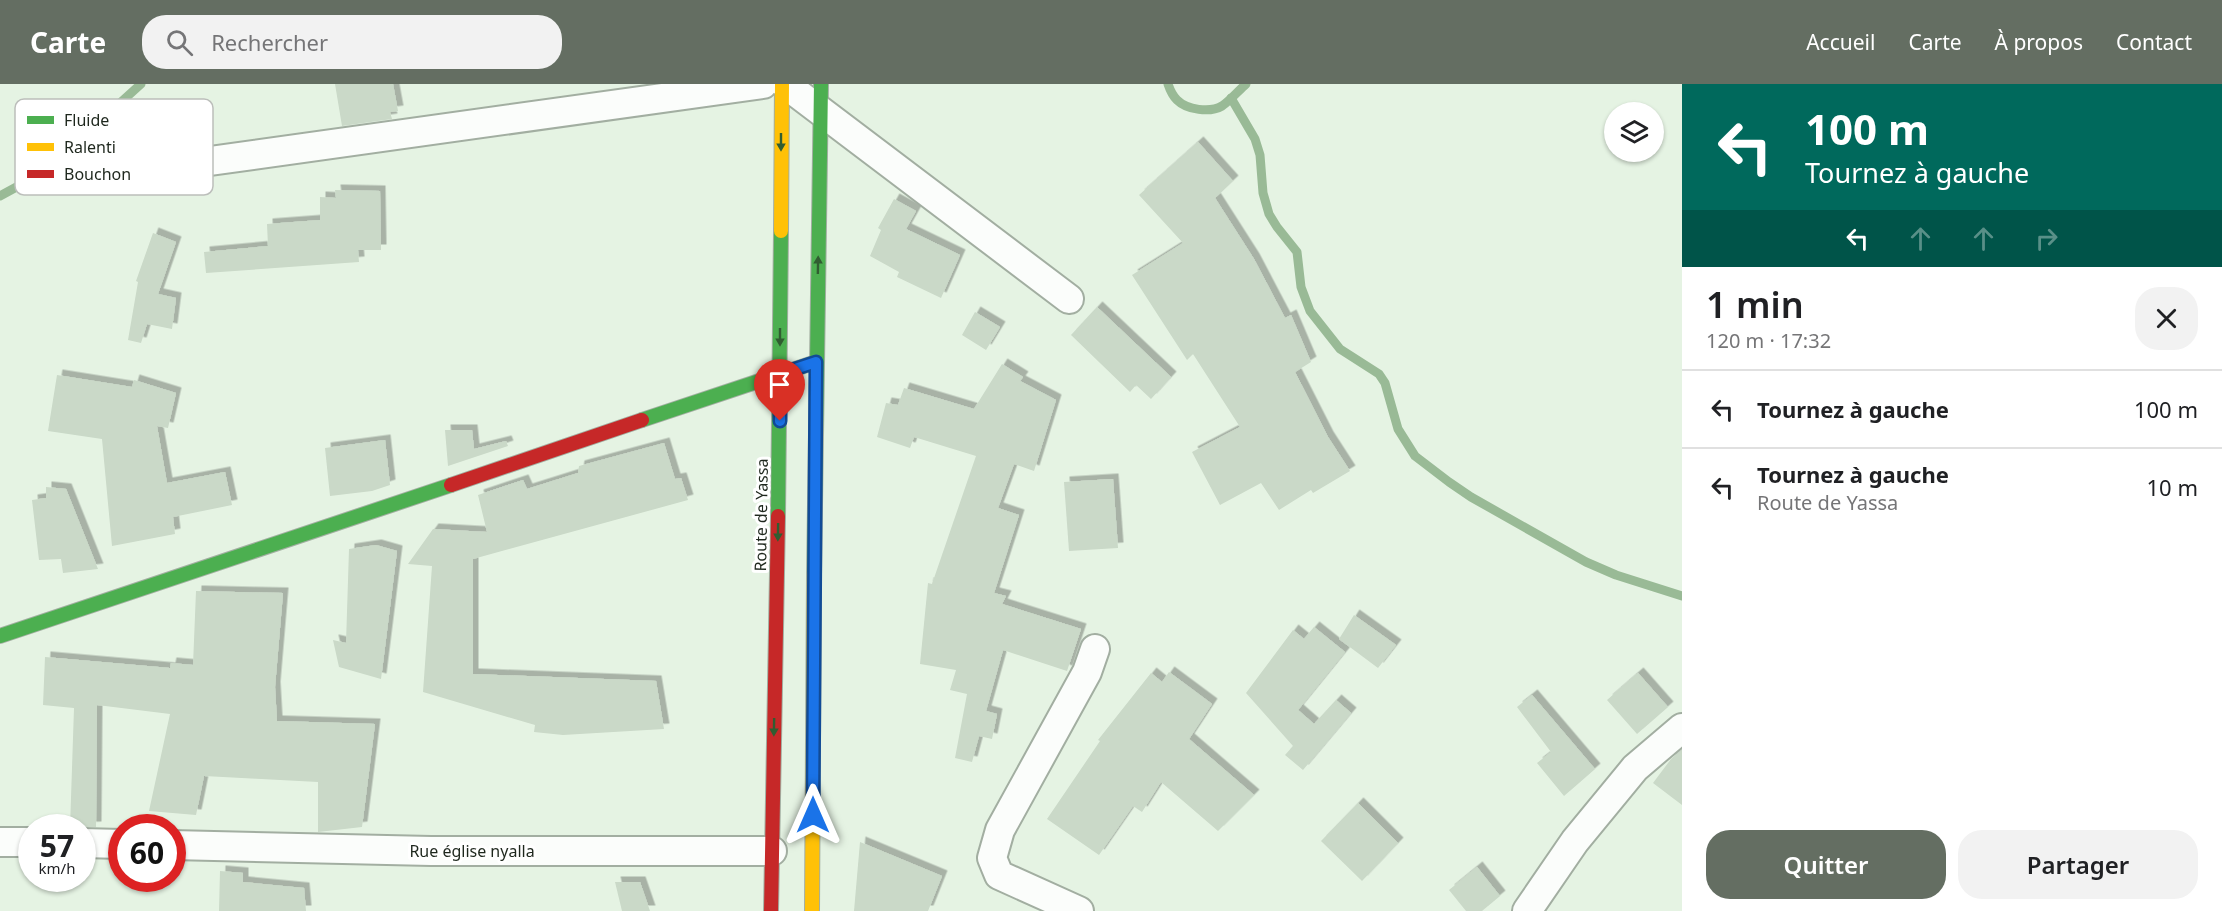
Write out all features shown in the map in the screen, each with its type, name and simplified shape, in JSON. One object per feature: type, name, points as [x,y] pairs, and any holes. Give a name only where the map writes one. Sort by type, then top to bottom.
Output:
[{"type":"main road","name":"Route de Yassa","points":[[771,911],[783,84]]},
{"type":"main road","points":[[812,911],[816,362],[821,98]]},
{"type":"main road","points":[[0,636],[816,362]]},
{"type":"street","points":[[213,161],[763,84]]},
{"type":"street","points":[[783,84],[821,98],[1069,299]]},
{"type":"street","points":[[1079,911],[999,875],[992,858],[1000,830],[1082,681],[1095,649]]},
{"type":"street","points":[[1527,911],[1575,841],[1628,777],[1682,728]]},
{"type":"street","points":[[0,842],[18,842]]},
{"type":"street","name":"Rue église nyalla","points":[[186,845],[431,851],[772,851]]},
{"type":"building","points":[[335,84],[393,84],[398,111],[390,112],[392,119],[342,126]]},
{"type":"building","points":[[1198,142],[1233,181],[1215,198],[1254,259],[1285,318],[1291,315],[1311,362],[1295,372],[1328,437],[1350,471],[1313,493],[1311,490],[1279,510],[1261,483],[1220,505],[1192,452],[1240,427],[1193,354],[1187,360],[1132,275],[1183,243],[1139,195]]},
{"type":"building","points":[[335,190],[380,191],[381,250],[358,250],[359,262],[206,273],[204,252],[268,246],[267,224],[320,220],[320,197],[336,198]]},
{"type":"building","points":[[894,199],[916,211],[906,229],[960,255],[941,298],[897,277],[899,272],[870,256],[881,230],[878,228]]},
{"type":"building","points":[[153,233],[176,242],[158,294],[176,298],[172,329],[147,324],[141,343],[128,340],[138,282],[136,281]]},
{"type":"building","points":[[1097,307],[1171,377],[1151,399],[1136,385],[1130,392],[1071,335]]},
{"type":"building","points":[[975,312],[1000,327],[986,350],[962,335]]},
{"type":"building","points":[[1002,364],[1023,377],[1020,381],[1056,400],[1034,471],[1014,464],[998,508],[1019,515],[994,593],[1006,596],[1002,604],[1081,629],[1067,671],[1003,650],[986,711],[997,714],[992,739],[979,736],[972,762],[955,758],[967,694],[950,690],[956,670],[920,664],[928,583],[932,584],[976,456],[914,437],[910,448],[877,437],[886,403],[898,405],[904,388],[974,409]]},
{"type":"building","points":[[57,375],[132,387],[134,380],[176,393],[168,428],[157,426],[167,483],[225,472],[232,505],[173,517],[175,534],[112,546],[102,439],[48,431]]},
{"type":"building","points":[[445,430],[472,430],[474,449],[506,441],[508,446],[448,466]]},
{"type":"building","points":[[385,440],[390,485],[372,491],[330,496],[325,448]]},
{"type":"building","points":[[664,443],[675,479],[681,478],[688,500],[473,559],[473,674],[656,681],[664,729],[563,735],[534,732],[535,725],[423,692],[432,566],[408,564],[433,529],[487,532],[478,495],[523,480],[527,489],[578,473],[579,466]]},
{"type":"building","points":[[1113,479],[1118,548],[1069,551],[1064,482]]},
{"type":"building","points":[[46,487],[66,489],[98,569],[63,573],[61,559],[39,560],[32,500],[46,498]]},
{"type":"building","points":[[376,545],[397,551],[381,679],[339,667],[333,640],[346,643],[349,549]]},
{"type":"building","points":[[196,591],[283,593],[275,687],[277,721],[375,724],[362,827],[318,832],[318,782],[204,776],[196,815],[149,811],[170,714],[97,705],[96,827],[96,814],[70,814],[74,708],[43,705],[45,657],[170,668],[171,663],[193,665]]},
{"type":"building","points":[[1354,615],[1396,645],[1378,668],[1339,639]]},
{"type":"building","points":[[1314,627],[1345,652],[1298,710],[1314,724],[1336,700],[1351,713],[1303,770],[1285,755],[1293,746],[1246,693],[1293,630],[1304,639]]},
{"type":"building","points":[[1169,672],[1212,704],[1189,739],[1254,795],[1218,831],[1161,782],[1142,812],[1133,806],[1099,855],[1047,819],[1100,741],[1098,740],[1151,673],[1162,682]]},
{"type":"building","points":[[1638,673],[1668,707],[1637,734],[1607,700]]},
{"type":"building","points":[[1532,695],[1595,769],[1564,796],[1537,763],[1551,752],[1517,707]]},
{"type":"building","points":[[1682,750],[1682,805],[1653,783],[1671,759]]},
{"type":"building","points":[[1358,803],[1398,843],[1362,881],[1321,841]]},
{"type":"building","points":[[860,842],[942,876],[928,911],[854,911]]},
{"type":"building","points":[[1477,867],[1500,896],[1482,911],[1466,911],[1449,890]]},
{"type":"building","points":[[220,871],[243,873],[243,882],[304,888],[306,911],[219,911]]},
{"type":"building","points":[[615,882],[640,882],[650,911],[622,911]]},
{"type":"waterway","points":[[124,99],[141,84]]},
{"type":"waterway","points":[[1168,84],[1174,97],[1181,103],[1205,110],[1222,106],[1246,84]]},
{"type":"waterway","points":[[1231,98],[1255,139],[1260,155],[1263,193],[1269,214],[1297,252],[1301,287],[1310,311],[1340,349],[1379,374],[1385,383],[1398,429],[1415,456],[1471,497],[1586,562],[1616,575],[1682,596]]},
{"type":"waterway","points":[[0,196],[15,188]]},
{"type":"traffic: fast","points":[[814,575],[821,84]]},
{"type":"traffic: fast","points":[[778,516],[781,231]]},
{"type":"traffic: fast","points":[[642,420],[816,362]]},
{"type":"traffic: fast","points":[[0,636],[451,485]]},
{"type":"traffic: slow","points":[[781,231],[782,84]]},
{"type":"traffic: slow","points":[[812,911],[814,575]]},
{"type":"traffic: jam","points":[[451,485],[642,420]]},
{"type":"traffic: jam","points":[[771,911],[778,516]]},
{"type":"route","points":[[780,421],[780,374],[816,362],[813,815]]}]
